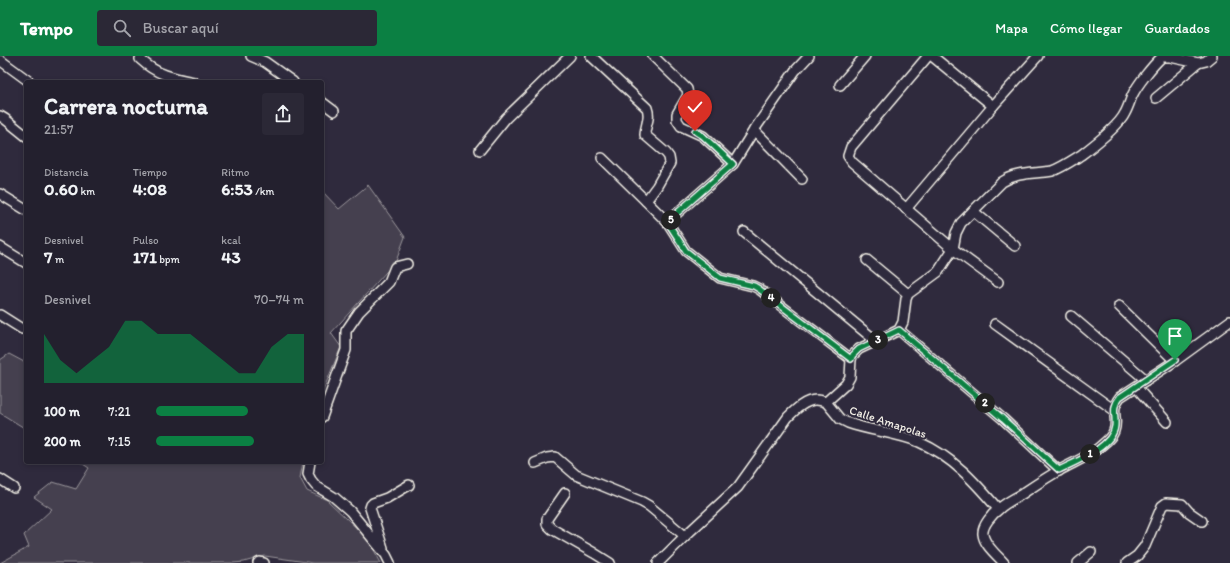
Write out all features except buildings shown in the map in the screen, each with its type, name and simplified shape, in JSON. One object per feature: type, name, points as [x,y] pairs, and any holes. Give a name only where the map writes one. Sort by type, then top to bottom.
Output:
[{"type":"street","points":[[141,56],[140,59],[146,65],[166,76],[185,80]]},
{"type":"street","points":[[251,56],[265,62],[290,80]]},
{"type":"street","points":[[480,150],[506,118],[570,56]]},
{"type":"street","points":[[591,56],[646,108],[649,114],[645,135],[669,157],[670,163],[665,173],[646,201]]},
{"type":"street","points":[[653,56],[687,89],[688,95],[677,114],[677,120],[681,126],[703,136],[733,164]]},
{"type":"street","points":[[668,223],[676,214],[733,164],[754,130],[795,71],[809,56]]},
{"type":"street","points":[[840,85],[865,56]]},
{"type":"street","points":[[928,56],[851,147],[848,156],[852,162],[954,249],[998,282]]},
{"type":"street","points":[[932,56],[993,106]]},
{"type":"street","points":[[906,208],[1038,56]]},
{"type":"street","points":[[1156,98],[1198,64],[1206,61],[1212,56]]},
{"type":"street","points":[[658,563],[738,487],[794,410],[807,402],[815,400],[826,402],[846,384],[850,376],[851,359],[859,349],[899,330],[903,322],[908,294],[938,272],[954,249],[958,227],[1002,182],[1019,174],[1040,173],[1054,170],[1081,155],[1117,125],[1125,113],[1133,94],[1155,63],[1162,57],[1170,57],[1198,64]]},
{"type":"street","points":[[0,60],[27,80]]},
{"type":"street","points":[[324,104],[334,111]]},
{"type":"street","points":[[0,116],[24,134]]},
{"type":"street","points":[[754,130],[802,179]]},
{"type":"street","points":[[602,158],[668,223],[686,251],[720,278],[754,286],[759,289],[851,359]]},
{"type":"street","points":[[0,194],[24,209]]},
{"type":"street","points":[[973,211],[1015,246]]},
{"type":"street","points":[[744,232],[876,341]]},
{"type":"street","points":[[0,247],[24,262]]},
{"type":"street","points":[[867,260],[908,294]]},
{"type":"street","points":[[324,411],[346,350],[346,331],[359,312],[389,282],[395,267],[407,264]]},
{"type":"street","points":[[1119,306],[1175,360]]},
{"type":"street","points":[[0,315],[22,329]]},
{"type":"street","points":[[1071,316],[1146,380]]},
{"type":"street","points":[[1004,563],[984,540],[982,533],[987,522],[998,509],[1059,470],[1089,455],[1100,447],[1110,438],[1114,431],[1114,410],[1116,402],[1120,397],[1230,321]]},
{"type":"street","points":[[995,324],[1114,410]]},
{"type":"street","points":[[899,330],[1003,419],[1059,470]]},
{"type":"street","points":[[1136,387],[1167,422]]},
{"type":"street","name":"Calle Amapolas","points":[[826,402],[840,419],[848,423],[919,442],[943,455],[958,466],[998,509]]},
{"type":"street","points":[[535,463],[547,458],[555,457],[576,475],[649,506],[685,536]]},
{"type":"street","points":[[310,464],[308,474],[310,480],[316,486],[334,497],[350,512],[388,559]]},
{"type":"street","points":[[0,479],[14,488]]},
{"type":"street","points":[[388,559],[370,508],[373,503],[388,498],[409,485]]},
{"type":"street","points":[[565,493],[547,519],[547,524],[552,529],[610,563]]},
{"type":"street","points":[[1127,563],[1137,556],[1145,546],[1162,506],[1166,503],[1182,504],[1189,512],[1202,521]]},
{"type":"street","points":[[1078,563],[1091,552]]},
{"type":"street","points":[[258,563],[264,563]]},
{"type":"shaded area","points":[[368,185],[405,237],[396,261],[331,333],[341,347],[324,388],[324,193],[339,209]]},
{"type":"shaded area","points":[[9,354],[24,362],[24,428],[0,413],[0,360]]},
{"type":"shaded area","points":[[83,464],[303,464],[300,478],[307,491],[327,500],[368,539],[381,563],[313,563],[265,556],[244,562],[234,563],[0,563],[29,547],[24,535],[52,509],[34,497],[53,482],[76,489],[89,468]]},
{"type":"route","points":[[695,131],[703,136],[733,164],[676,214],[668,223],[686,251],[720,278],[754,286],[759,289],[851,359],[859,349],[899,330],[1003,419],[1059,470],[1089,455],[1110,438],[1114,431],[1115,425],[1114,410],[1116,402],[1120,397],[1175,360]]}]
